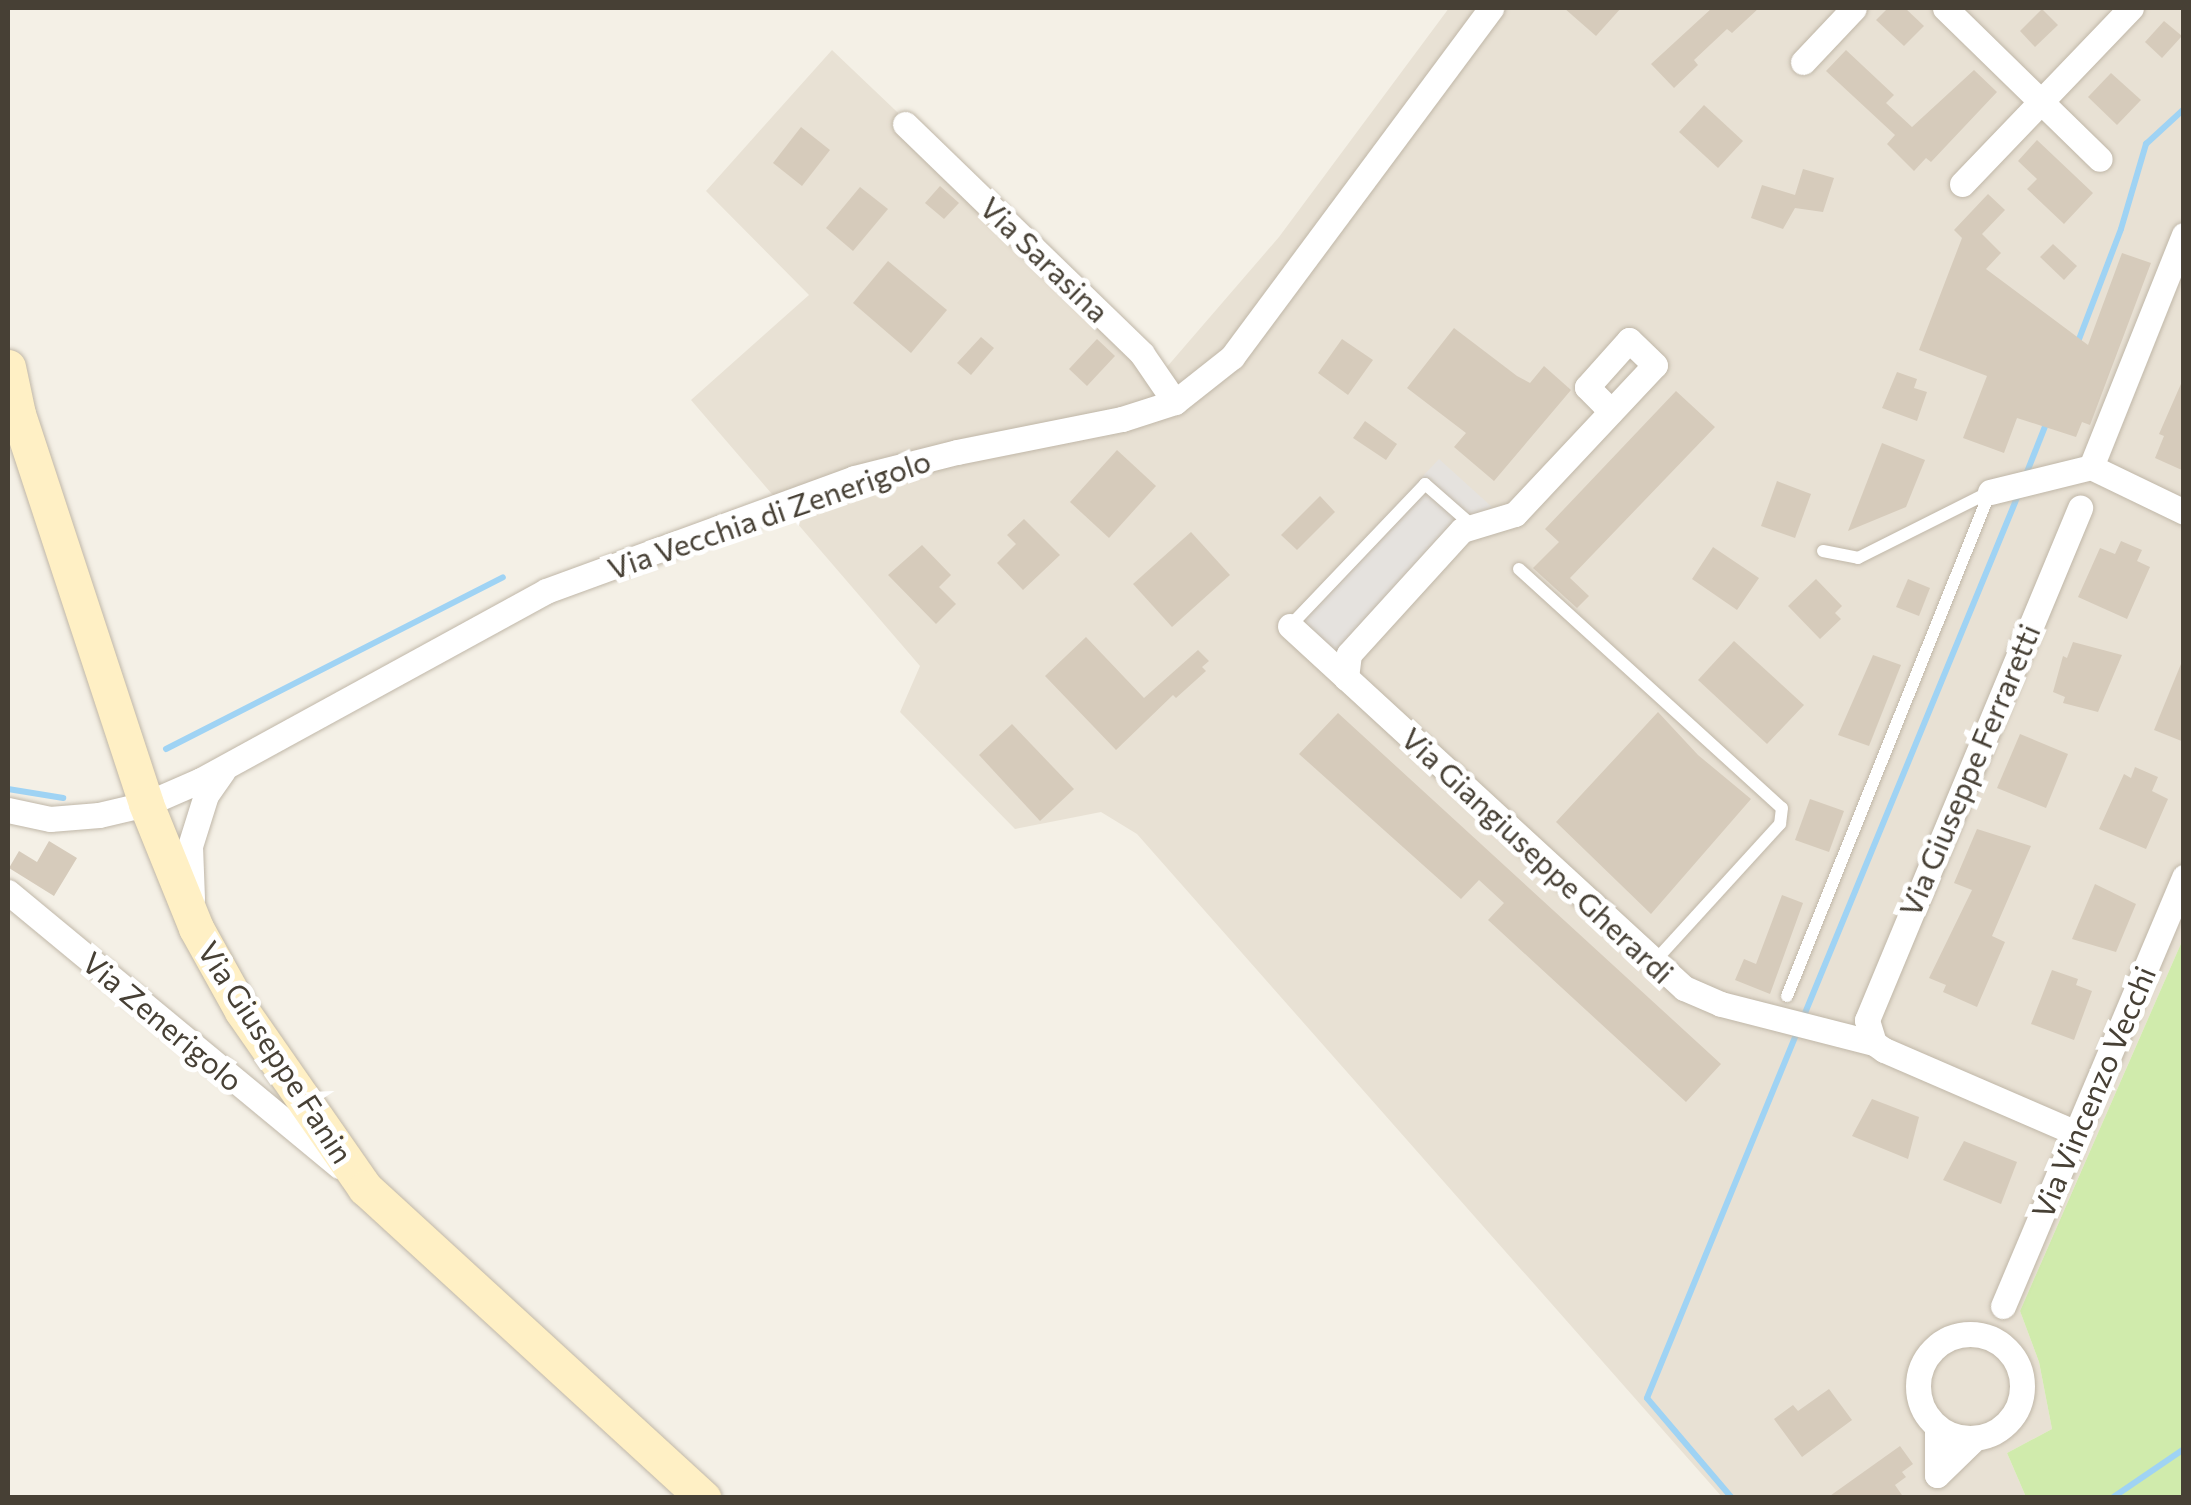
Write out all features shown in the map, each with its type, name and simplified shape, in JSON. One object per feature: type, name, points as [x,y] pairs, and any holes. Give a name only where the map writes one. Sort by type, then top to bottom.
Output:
[{"type":"main road","name":"Via Giuseppe Fanin","points":[[8,367],[18,414],[146,804],[196,928],[242,1011],[366,1188],[703,1498]]},
{"type":"street","name":"Via Vecchia di Zenerigolo","points":[[8,810],[50,819],[99,816],[146,804],[227,766],[546,592],[854,478],[956,452],[1122,419],[1175,402],[1232,357],[1491,8]]},
{"type":"street","points":[[1804,62],[1854,8]]},
{"type":"street","points":[[1946,8],[2100,159]]},
{"type":"street","points":[[1962,184],[2131,8]]},
{"type":"street","name":"Via Sarasina","points":[[905,124],[1142,354],[1175,402]]},
{"type":"street","points":[[2091,467],[2184,235]]},
{"type":"street","points":[[1346,678],[1349,654],[1462,530],[1515,514],[1612,411]]},
{"type":"street","points":[[2000,490],[2091,467],[2184,512]]},
{"type":"street","name":"Via Giuseppe Ferraretti","points":[[1872,1038],[1867,1020],[1874,995],[2080,508]]},
{"type":"street","name":"Via Giangiuseppe Gherardi","points":[[1290,626],[1654,962],[1698,998],[1782,1006],[1832,1030],[1872,1038],[2076,1132]]},
{"type":"street","points":[[196,928],[190,846],[206,796],[227,766]]},
{"type":"street","name":"Via Vincenzo Vecchi","points":[[1967,1334],[1983,1326],[2003,1306],[2184,877]]},
{"type":"street","name":"Via Zenerigolo","points":[[8,892],[366,1188]]},
{"type":"street","name":"Via Vincenzo Vecchi","points":[[2003,1306],[2006,1348]]},
{"type":"street","points":[[1967,1334],[1989,1338],[2006,1348],[2018,1364],[2023,1384],[2020,1404],[2009,1422],[1992,1434],[1974,1438],[1952,1436],[1937,1427],[1920,1402],[1918,1384],[1924,1362],[1936,1346],[1967,1334]]},
{"type":"street","points":[[1932,1486],[1937,1427]]},
{"type":"street","points":[[1932,1486],[1974,1438]]},
{"type":"lane","points":[[1290,626],[1426,484],[1473,526]]},
{"type":"lane","points":[[1823,551],[1858,558],[2000,490]]},
{"type":"lane","points":[[1782,1006],[2000,490]]},
{"type":"lane","points":[[1519,568],[1782,808],[1780,824],[1654,962]]},
{"type":"shaded area","points":[[1449,8],[2183,8],[2183,939],[2020,1311],[2039,1362],[2052,1429],[2007,1453],[2026,1497],[1722,1497],[1137,834],[1101,812],[1015,829],[900,712],[920,666],[691,400],[809,295],[706,191],[832,50],[1166,368],[1279,237]]},
{"type":"shaded area","points":[[1439,459],[1492,507],[1457,524],[1340,652],[1332,653],[1291,616]]},
{"type":"green space","points":[[2183,939],[2183,1497],[2026,1497],[2007,1453],[2052,1429],[2039,1362],[2020,1311]]},
{"type":"building","points":[[1564,8],[1621,8],[1596,36]]},
{"type":"building","points":[[1712,8],[1759,8],[1732,33],[1727,29],[1694,60],[1698,65],[1674,88],[1651,64]]},
{"type":"building","points":[[1888,8],[1905,8],[1924,26],[1904,46],[1876,20]]},
{"type":"building","points":[[2042,9],[2058,25],[2035,47],[2020,31]]},
{"type":"building","points":[[2164,21],[2182,36],[2162,58],[2145,42]]},
{"type":"building","points":[[1846,50],[1894,95],[1886,103],[1912,127],[1974,70],[1997,92],[1931,162],[1926,158],[1914,171],[1887,144],[1895,135],[1826,71]]},
{"type":"building","points":[[2111,73],[2141,100],[2117,125],[2088,97]]},
{"type":"building","points":[[1704,105],[1743,141],[1718,168],[1679,132]]},
{"type":"building","points":[[801,127],[830,150],[802,186],[773,163]]},
{"type":"building","points":[[2037,140],[2093,193],[2064,224],[2027,189],[2037,179],[2018,161]]},
{"type":"building","points":[[1803,169],[1834,178],[1823,212],[1795,208],[1783,229],[1751,218],[1762,185],[1795,195]]},
{"type":"building","points":[[940,186],[959,203],[944,219],[925,203]]},
{"type":"building","points":[[860,187],[888,209],[853,251],[826,228]]},
{"type":"building","points":[[1988,194],[2005,210],[1982,234],[2001,253],[1986,269],[2088,345],[2122,253],[2151,263],[2090,425],[2082,422],[2076,437],[2017,418],[2004,453],[1963,438],[1987,376],[1919,350],[1962,238],[1954,230]]},
{"type":"building","points":[[2053,244],[2077,266],[2064,280],[2040,257]]},
{"type":"building","points":[[888,261],[947,310],[911,353],[853,303]]},
{"type":"building","points":[[1454,328],[1530,383],[1544,366],[1571,390],[1494,481],[1454,447],[1466,433],[1407,388]]},
{"type":"building","points":[[981,337],[994,348],[971,375],[957,363]]},
{"type":"building","points":[[1097,339],[1115,356],[1087,386],[1069,369]]},
{"type":"building","points":[[1342,339],[1373,360],[1348,395],[1318,373]]},
{"type":"building","points":[[1897,372],[1917,379],[1914,388],[1927,392],[1917,421],[1882,408]]},
{"type":"building","points":[[2184,377],[2184,471],[2155,458],[2164,436],[2159,434]]},
{"type":"building","points":[[1676,391],[1715,427],[1570,578],[1589,596],[1577,608],[1533,568],[1559,542],[1545,529]]},
{"type":"building","points":[[1365,421],[1397,444],[1386,460],[1353,438]]},
{"type":"building","points":[[1882,443],[1925,460],[1906,507],[1848,531]]},
{"type":"building","points":[[1117,450],[1156,486],[1109,538],[1070,502]]},
{"type":"building","points":[[1777,481],[1811,494],[1795,538],[1761,526]]},
{"type":"building","points":[[1320,496],[1335,512],[1297,550],[1281,535]]},
{"type":"building","points":[[1024,519],[1060,555],[1023,590],[997,563],[1016,544],[1007,535]]},
{"type":"building","points":[[1191,532],[1230,575],[1172,627],[1133,584]]},
{"type":"building","points":[[2121,541],[2142,550],[2137,561],[2150,567],[2127,619],[2078,597],[2100,548],[2115,554]]},
{"type":"building","points":[[922,545],[951,575],[939,587],[956,604],[936,624],[888,575]]},
{"type":"building","points":[[1713,547],[1759,578],[1737,610],[1692,579]]},
{"type":"building","points":[[1816,579],[1842,606],[1835,613],[1841,619],[1820,639],[1788,606]]},
{"type":"building","points":[[1908,579],[1930,588],[1919,616],[1896,607]]},
{"type":"building","points":[[1086,637],[1144,698],[1198,650],[1209,661],[1202,667],[1206,671],[1176,698],[1173,695],[1116,750],[1045,676]]},
{"type":"building","points":[[1734,641],[1804,705],[1767,744],[1698,680]]},
{"type":"building","points":[[2073,642],[2122,655],[2098,712],[2063,703],[2065,697],[2053,692],[2063,656],[2067,658]]},
{"type":"building","points":[[1873,655],[1901,665],[1869,746],[1838,735]]},
{"type":"building","points":[[2184,659],[2184,742],[2154,730]]},
{"type":"building","points":[[1658,712],[1698,755],[1751,799],[1651,914],[1556,822]]},
{"type":"building","points":[[1338,713],[1721,1064],[1686,1102],[1488,920],[1504,903],[1479,880],[1461,899],[1299,754]]},
{"type":"building","points":[[1012,724],[1074,789],[1040,821],[979,755]]},
{"type":"building","points":[[2020,734],[2068,754],[2046,808],[1997,788]]},
{"type":"building","points":[[2135,767],[2158,777],[2152,791],[2168,799],[2146,849],[2099,829],[2124,774],[2131,778]]},
{"type":"building","points":[[1810,799],[1844,811],[1829,852],[1795,840]]},
{"type":"building","points":[[1977,829],[2031,846],[1992,936],[2005,942],[1977,1007],[1943,992],[1946,985],[1929,978],[1972,890],[1954,883]]},
{"type":"building","points":[[49,841],[77,858],[54,896],[9,868],[19,851],[37,862]]},
{"type":"building","points":[[2095,884],[2136,904],[2116,952],[2072,939]]},
{"type":"building","points":[[1782,895],[1803,903],[1770,994],[1735,980],[1744,959],[1756,964]]},
{"type":"building","points":[[2052,970],[2078,979],[2076,985],[2092,991],[2074,1040],[2031,1024]]},
{"type":"building","points":[[1872,1099],[1919,1117],[1908,1159],[1852,1136]]},
{"type":"building","points":[[1964,1141],[2017,1162],[2001,1204],[1943,1180]]},
{"type":"building","points":[[1829,1389],[1852,1420],[1802,1457],[1774,1419],[1793,1405],[1798,1411]]},
{"type":"building","points":[[1900,1446],[1913,1464],[1902,1472],[1906,1477],[1895,1485],[1904,1498],[1827,1498]]},
{"type":"waterway","points":[[2076,347],[2121,229],[2146,144],[2184,109]]},
{"type":"waterway","points":[[2025,477],[2048,419]]},
{"type":"waterway","points":[[1803,1018],[2019,493]]},
{"type":"waterway","points":[[166,749],[503,577]]},
{"type":"waterway","points":[[8,789],[63,798]]},
{"type":"waterway","points":[[1732,1498],[1647,1398],[1798,1030]]},
{"type":"waterway","points":[[2112,1498],[2184,1449]]}]
